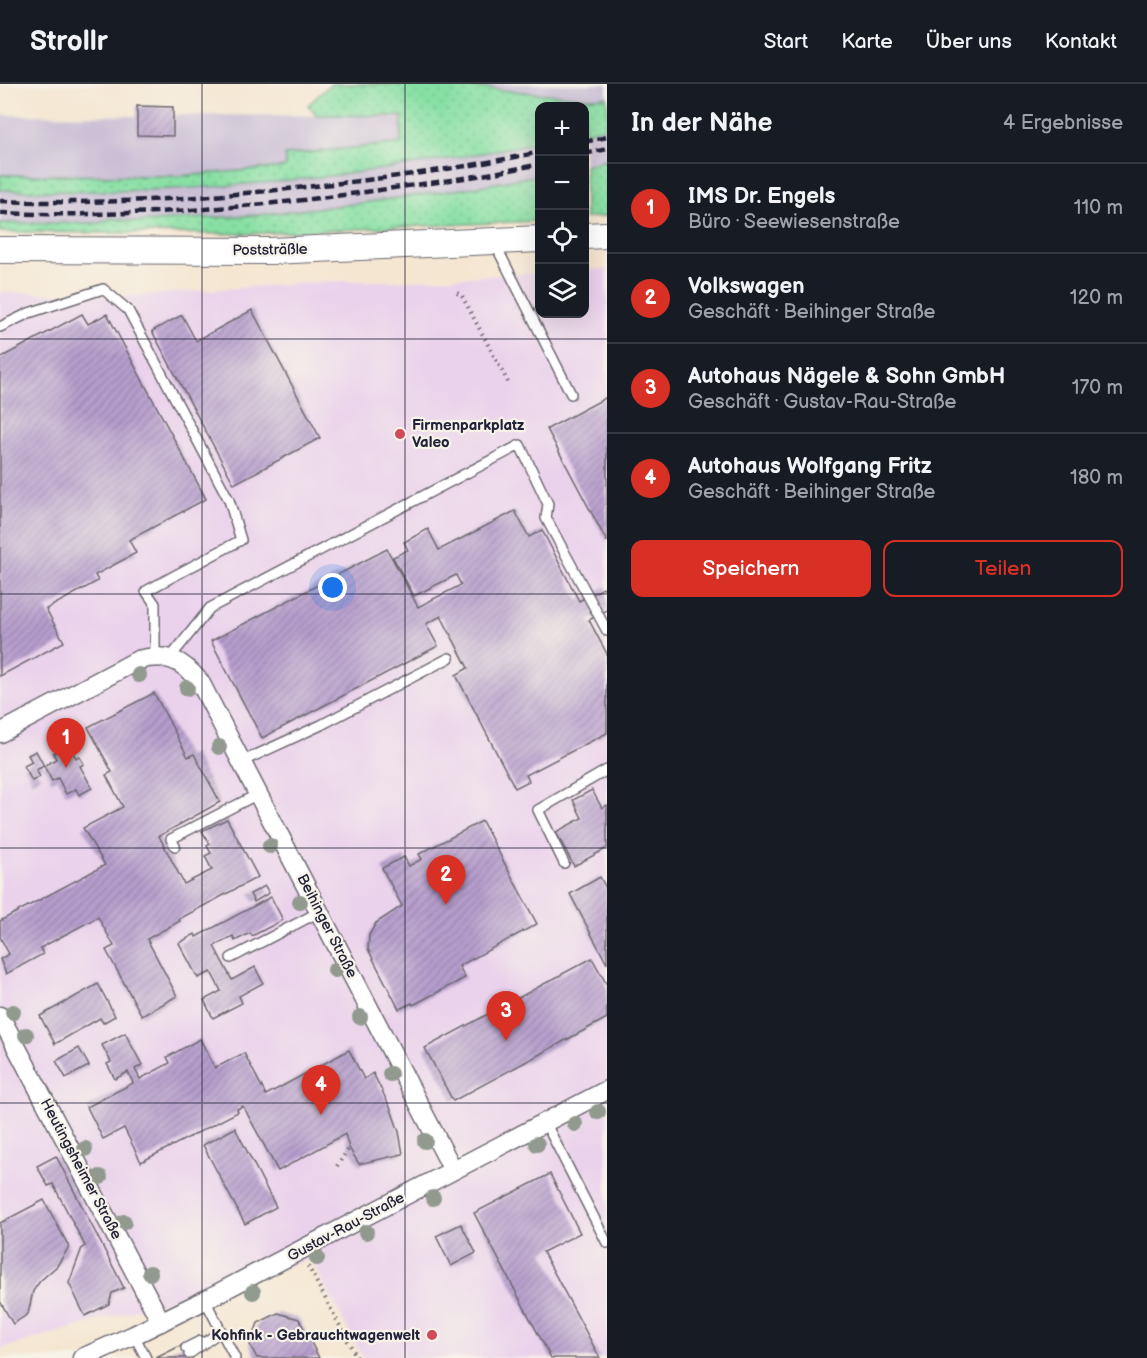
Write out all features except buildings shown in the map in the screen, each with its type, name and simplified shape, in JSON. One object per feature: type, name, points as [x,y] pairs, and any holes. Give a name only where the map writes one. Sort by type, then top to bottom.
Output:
[{"type":"main road","points":[[589,236],[607,235]]},
{"type":"main road","name":"Poststräßle","points":[[0,250],[271,250],[535,239]]},
{"type":"street","name":"Beihinger Straße","points":[[162,657],[188,668],[200,682],[453,1170]]},
{"type":"street","points":[[0,734],[138,660],[162,657]]},
{"type":"street","name":"Heutingsheimer Straße","points":[[0,1016],[161,1322]]},
{"type":"street","name":"Gustav-Rau-Straße","points":[[90,1357],[300,1251],[607,1090]]},
{"type":"lane","points":[[494,242],[572,394]]},
{"type":"lane","points":[[0,327],[29,313],[103,289],[128,310],[228,500],[241,540],[146,591],[155,604],[162,657]]},
{"type":"lane","points":[[162,657],[210,608],[520,445],[548,504],[546,518],[607,631]]},
{"type":"lane","points":[[241,762],[321,725],[448,658]]},
{"type":"lane","points":[[564,863],[538,810],[607,770]]},
{"type":"lane","points":[[175,846],[171,839],[258,794]]},
{"type":"lane","points":[[231,958],[319,912]]},
{"type":"lane","points":[[545,1122],[607,1243]]},
{"type":"lane","points":[[205,1300],[235,1358]]},
{"type":"lane","points":[[188,1351],[221,1330]]},
{"type":"lane","points":[[134,1335],[146,1358]]},
{"type":"path","points":[[457,293],[462,296],[510,386]]},
{"type":"path","points":[[337,1166],[349,1148]]},
{"type":"path","points":[[300,1251],[357,1358]]},
{"type":"shaded area","points":[[436,84],[607,84],[607,97],[590,98]]},
{"type":"shaded area","points":[[138,106],[173,107],[174,115],[402,116],[401,143],[285,155],[286,167],[227,173],[179,176],[0,175],[0,115],[137,116]]},
{"type":"shaded area","points":[[607,127],[607,160],[589,164],[589,131]]},
{"type":"shaded area","points":[[535,143],[535,176],[469,188],[258,215],[136,222],[112,218],[99,223],[0,223],[0,190],[98,191],[254,183],[357,172]]},
{"type":"shaded area","points":[[607,269],[607,1358],[363,1358],[311,1259],[0,1349],[0,292],[132,296],[329,281],[394,281],[535,273],[535,318],[589,318],[589,270]]},
{"type":"green space","points":[[331,84],[436,84],[590,98],[607,97],[607,127],[589,131],[589,102],[535,102],[535,143],[407,166],[271,182],[203,187],[135,191],[0,190],[0,175],[179,176],[286,167],[285,155],[401,143],[402,116],[316,115],[308,105]]},
{"type":"green space","points":[[607,160],[607,216],[589,218],[589,164]]},
{"type":"green space","points":[[535,176],[535,221],[245,234],[0,232],[0,223],[99,223],[112,218],[136,222],[258,215],[469,188]]},
{"type":"railway","points":[[589,141],[607,137]]},
{"type":"railway","points":[[589,153],[607,149]]},
{"type":"railway","points":[[0,201],[157,200],[236,194],[399,176],[535,153]]},
{"type":"railway","points":[[0,213],[100,214],[250,205],[350,194],[535,165]]},
{"type":"place","name":"Firmenparkplatz Valeo","points":[[400,434]]},
{"type":"place","name":"IMS Dr. Engels","points":[[66,768]]},
{"type":"place","name":"Volkswagen","points":[[446,905]]},
{"type":"place","name":"Autohaus Nägele & Sohn GmbH","points":[[506,1041]]},
{"type":"place","name":"Autohaus Wolfgang Fritz","points":[[321,1115]]},
{"type":"place","name":"Kohfink - Gebrauchtwagenwelt","points":[[432,1335]]}]
